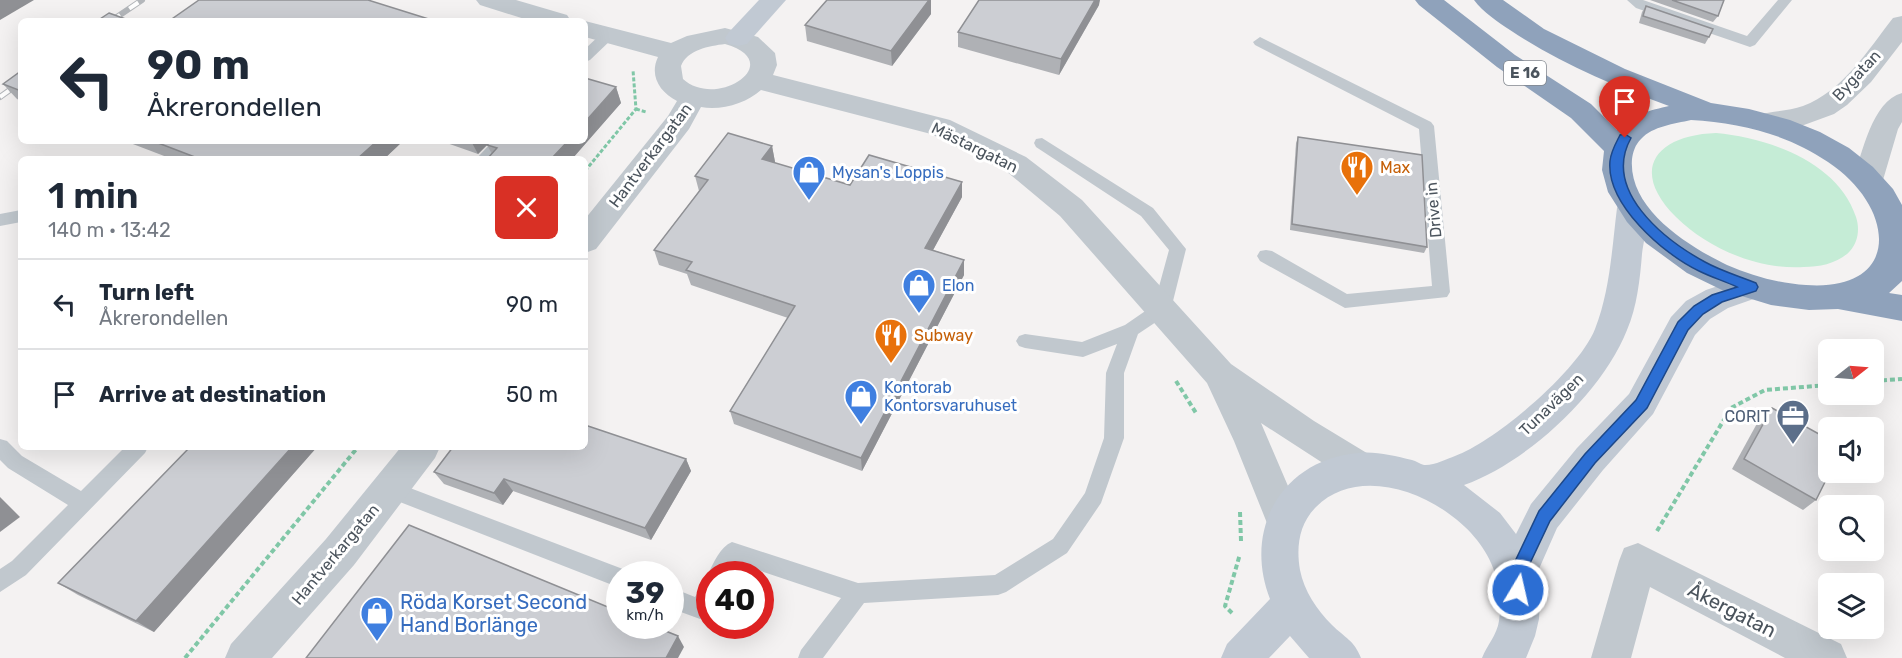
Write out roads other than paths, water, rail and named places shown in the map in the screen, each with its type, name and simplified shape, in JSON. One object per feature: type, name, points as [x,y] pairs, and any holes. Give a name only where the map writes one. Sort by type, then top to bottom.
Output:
[{"type":"highway","name":"E 16","points":[[1428,0],[1506,61],[1581,111],[1619,149]]},
{"type":"highway","name":"E 16","points":[[1487,0],[1535,34],[1630,82],[1710,111],[1767,122],[1790,130],[1832,152],[1868,180],[1898,220]]},
{"type":"highway","points":[[1710,111],[1674,112],[1644,122],[1625,138],[1616,162],[1618,177],[1623,192],[1644,224],[1680,254],[1702,267],[1751,287],[1797,297],[1839,297],[1902,308]]},
{"type":"highway","points":[[1839,297],[1876,285],[1889,275],[1897,263],[1901,248],[1898,220]]},
{"type":"street","points":[[489,0],[548,18]]},
{"type":"street","points":[[738,38],[773,0]]},
{"type":"street","name":"Bygatan","points":[[1767,122],[1809,114],[1833,102],[1858,78],[1902,24]]},
{"type":"street","points":[[596,32],[676,53]]},
{"type":"street","points":[[725,36],[738,38],[751,43],[760,50],[765,60],[764,70],[758,80],[736,94],[714,98],[693,97],[680,92],[671,84],[667,74],[669,63],[676,53],[698,40],[725,36]]},
{"type":"street","name":"Mästargatan","points":[[758,80],[940,128],[1016,164],[1071,208],[1144,322],[1301,432],[1362,469]]},
{"type":"street","name":"Hantverkargatan","points":[[588,237],[679,122],[693,97]]},
{"type":"street","points":[[1868,180],[1884,127],[1902,102]]},
{"type":"street","name":"Tunavägen","points":[[1427,482],[1471,465],[1518,437],[1579,380],[1610,333],[1623,290],[1632,208]]},
{"type":"street","points":[[1516,576],[1544,516],[1590,459],[1641,404],[1683,326],[1698,310],[1717,299],[1751,287]]},
{"type":"street","name":"Mästargatan","points":[[1219,374],[1252,441],[1284,521]]},
{"type":"street","name":"Hantverkargatan","points":[[245,658],[340,552],[420,450]]},
{"type":"street","points":[[1341,658],[1313,634],[1292,605],[1280,563],[1279,541],[1284,521],[1297,500],[1314,484],[1336,474],[1362,469],[1394,471],[1427,482],[1456,498],[1482,520],[1503,547],[1516,576],[1520,604],[1517,631],[1502,658]]},
{"type":"street","name":"Åkergatan","points":[[1611,658],[1638,561],[1827,658]]},
{"type":"street","points":[[1249,650],[1292,605]]},
{"type":"lane","points":[[1634,0],[1641,5],[1750,42],[1785,0]]},
{"type":"lane","points":[[588,50],[596,32]]},
{"type":"lane","name":"Drive in","points":[[1260,42],[1426,126],[1441,292],[1345,301],[1266,256]]},
{"type":"lane","points":[[774,566],[858,593],[998,585],[1060,546],[1094,497],[1114,438],[1115,373],[1144,322],[1178,249],[1147,212],[1042,143]]},
{"type":"lane","points":[[487,156],[499,144]]},
{"type":"lane","points":[[0,220],[18,217]]},
{"type":"lane","points":[[1025,341],[1083,350],[1144,322]]},
{"type":"lane","points":[[0,447],[15,462],[83,503]]},
{"type":"lane","points":[[0,582],[19,568],[135,450]]},
{"type":"lane","points":[[389,489],[606,573]]},
{"type":"lane","points":[[727,561],[732,552],[760,561]]},
{"type":"lane","points":[[809,658],[858,593]]},
{"type":"railway","points":[[115,18],[142,0]]},
{"type":"railway","points":[[0,97],[18,84]]},
{"type":"place","name":"Max","points":[[1357,196]]},
{"type":"place","name":"Mysan's Loppis","points":[[809,201]]},
{"type":"place","name":"Elon","points":[[919,314]]},
{"type":"place","name":"Subway","points":[[891,364]]},
{"type":"place","name":"Kontorab Kontorsvaruhuset","points":[[861,425]]},
{"type":"place","name":"CORIT","points":[[1793,445]]},
{"type":"place","name":"Röda Korset Second Hand Borlänge","points":[[377,642]]}]
